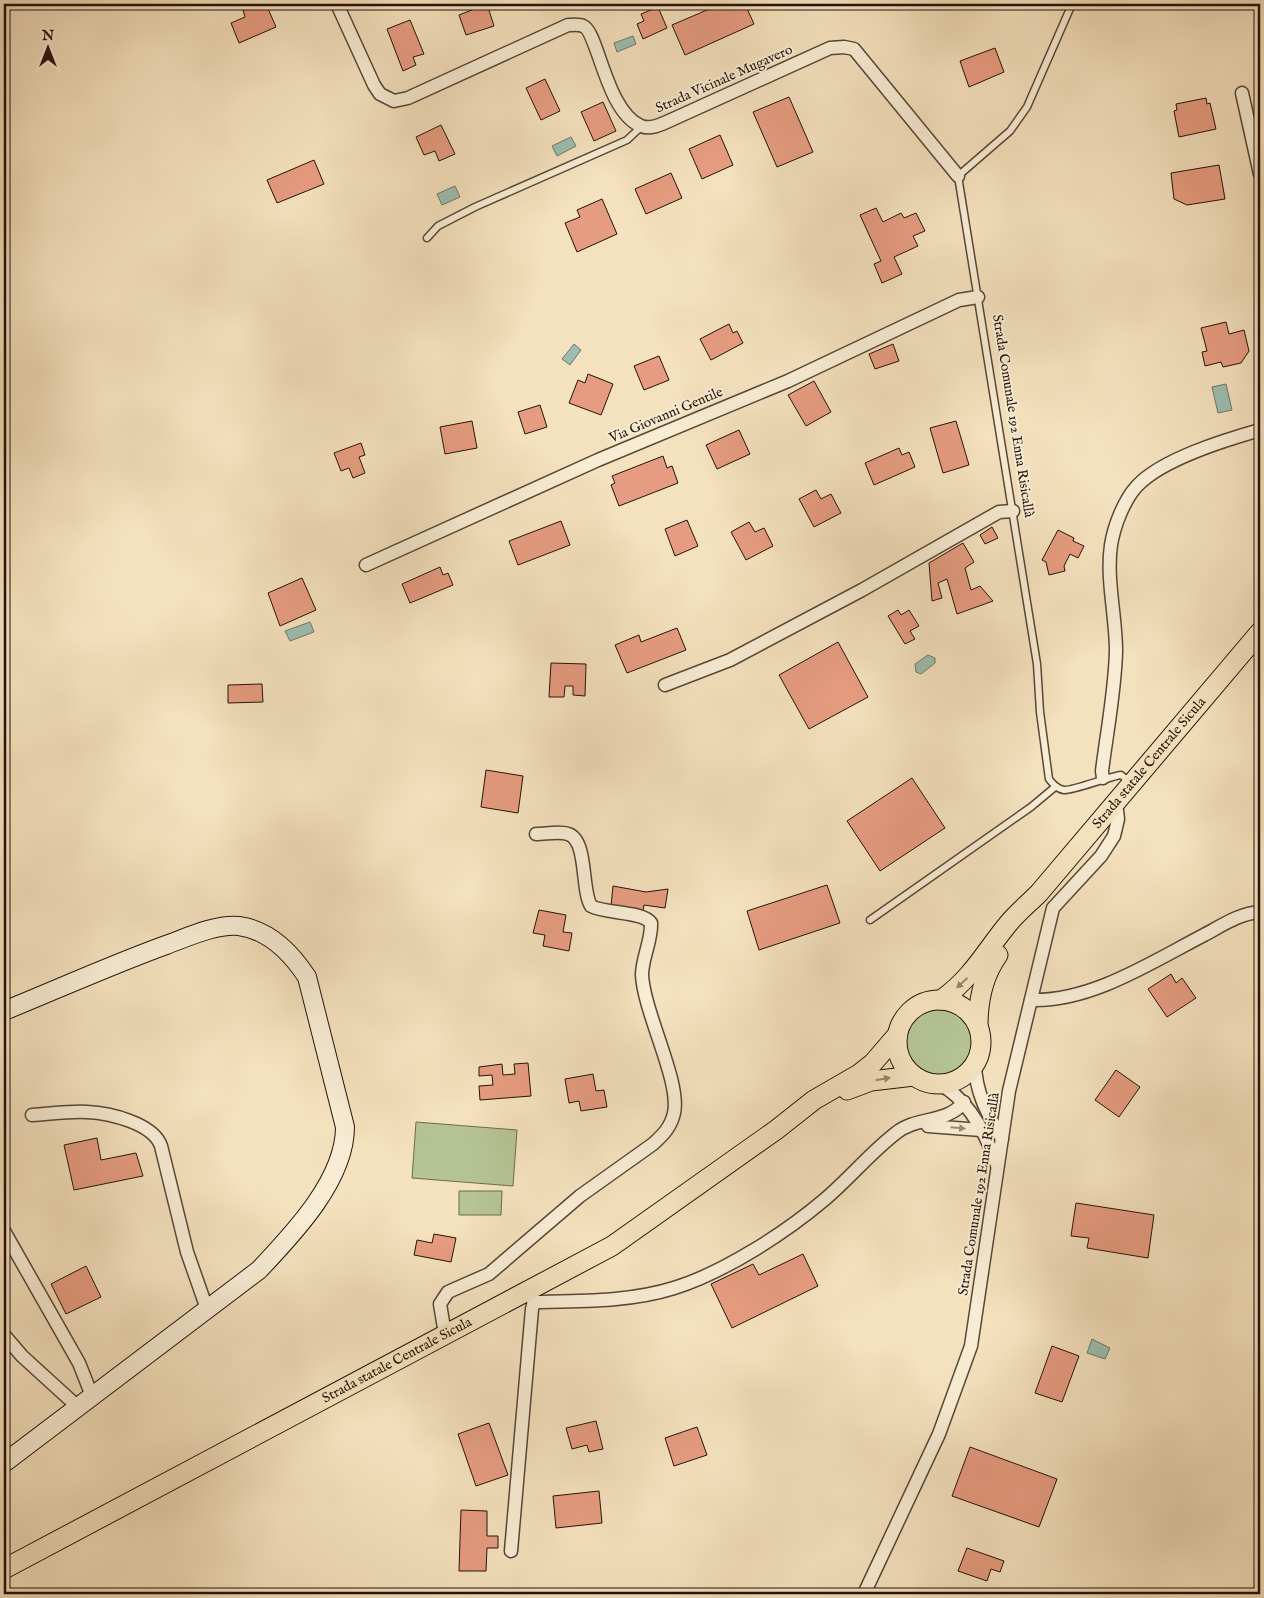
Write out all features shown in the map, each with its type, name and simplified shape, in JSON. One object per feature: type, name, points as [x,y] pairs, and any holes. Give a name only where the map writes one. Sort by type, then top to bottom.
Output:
[{"type":"main road","name":"Strada statale Centrale Sicula","points":[[940,1000],[964,982],[985,957],[1008,923],[1039,893],[1260,632]]},
{"type":"main road","name":"Strada statale Centrale Sicula","points":[[978,1026],[978,1006],[983,985],[992,964],[1039,893]]},
{"type":"main road","points":[[940,1000],[963,1008],[978,1026],[980,1052],[975,1063],[963,1076],[947,1083],[939,1084],[922,1081],[914,1076],[900,1058],[897,1035],[908,1014],[917,1006],[940,1000]]},
{"type":"main road","name":"Strada statale Centrale Sicula","points":[[4,1569],[445,1334],[531,1296],[612,1246],[776,1130],[814,1100],[858,1074],[873,1063],[897,1035]]},
{"type":"main road","name":"Strada statale Centrale Sicula","points":[[776,1130],[856,1087],[880,1079],[914,1076]]},
{"type":"street","name":"Strada Vicinale Mugavero","points":[[337,4],[374,85],[380,94],[394,101],[408,98],[568,25],[584,26],[591,32],[602,69],[617,101],[629,117],[642,126],[655,127],[830,48],[844,47],[854,49],[958,176]]},
{"type":"street","points":[[1242,93],[1260,174]]},
{"type":"street","name":"Via Giovanni Gentile","points":[[366,565],[598,460],[788,381],[959,300],[978,297]]},
{"type":"street","points":[[1103,778],[1102,771],[1114,689],[1116,650],[1111,544],[1118,519],[1130,495],[1150,475],[1213,444],[1260,430]]},
{"type":"street","points":[[665,685],[730,660],[862,590],[999,512],[1014,510]]},
{"type":"street","name":"Strada Comunale 192 Enna Risicallà","points":[[864,1594],[939,1434],[971,1346],[1009,1091],[1053,908],[1101,856],[1114,836],[1118,819],[1116,803]]},
{"type":"street","points":[[445,1334],[440,1304],[448,1292],[489,1274],[580,1196],[653,1144],[663,1135],[670,1124],[674,1111],[674,1097],[642,975],[651,923],[644,917],[599,910],[591,906],[586,891],[582,854],[574,838],[568,834],[536,834]]},
{"type":"street","points":[[1031,1000],[1072,997],[1091,990],[1234,919],[1260,912]]},
{"type":"street","points":[[4,1011],[201,932],[239,926],[253,930],[282,947],[296,960],[307,977],[342,1110],[345,1140],[332,1177],[279,1248],[259,1270],[4,1463]]},
{"type":"street","points":[[975,1063],[979,1093],[987,1113],[1002,1139]]},
{"type":"street","points":[[939,1084],[953,1091],[964,1102],[991,1149],[997,1168]]},
{"type":"street","points":[[511,1551],[532,1309],[531,1296],[625,1297],[674,1288],[712,1272],[799,1220],[825,1199],[901,1129],[920,1122],[946,1117],[957,1111],[964,1102]]},
{"type":"street","points":[[32,1116],[97,1113],[145,1127],[155,1135],[161,1146],[187,1252],[207,1309]]},
{"type":"street","points":[[901,1129],[940,1126],[981,1130]]},
{"type":"street","points":[[4,1231],[79,1363],[85,1402]]},
{"type":"street","points":[[4,1335],[22,1356],[85,1402]]},
{"type":"lane","points":[[958,176],[1010,131],[1027,107],[1072,4]]},
{"type":"lane","points":[[426,238],[438,226],[476,207],[627,140],[642,126]]},
{"type":"lane","name":"Strada Comunale 192 Enna Risicallà","points":[[958,176],[1014,510],[1037,664],[1040,712],[1049,778],[1055,787]]},
{"type":"lane","points":[[870,920],[1031,807],[1055,787],[1065,790],[1103,778],[1121,775],[1133,784]]},
{"type":"green space","points":[[939,1006],[959,1012],[969,1022],[975,1042],[969,1062],[959,1072],[939,1078],[919,1072],[909,1062],[903,1042],[909,1022],[919,1012]]},
{"type":"green space","points":[[416,1122],[517,1130],[513,1186],[412,1178]]},
{"type":"green space","points":[[459,1191],[502,1191],[501,1215],[459,1215]]},
{"type":"shaded area","points":[[633,36],[636,44],[617,52],[614,43]]},
{"type":"shaded area","points":[[571,137],[576,146],[557,156],[552,146]]},
{"type":"shaded area","points":[[455,186],[460,197],[442,205],[437,194]]},
{"type":"shaded area","points":[[574,344],[581,350],[570,365],[562,359]]},
{"type":"shaded area","points":[[1226,384],[1232,410],[1218,413],[1212,387]]},
{"type":"shaded area","points":[[310,622],[314,632],[290,641],[285,631]]},
{"type":"shaded area","points":[[928,655],[935,658],[935,663],[921,674],[916,672],[915,664]]},
{"type":"shaded area","points":[[1092,1339],[1110,1348],[1105,1359],[1087,1353]]},
{"type":"building","points":[[258,4],[266,4],[276,27],[239,43],[231,23],[245,17],[243,10]]},
{"type":"building","points":[[487,4],[494,26],[466,35],[459,15],[472,10],[471,5]]},
{"type":"building","points":[[721,4],[745,4],[754,24],[685,55],[672,25]]},
{"type":"building","points":[[658,7],[667,28],[643,39],[637,24],[644,21],[641,14]]},
{"type":"building","points":[[410,20],[424,54],[413,57],[416,65],[403,71],[387,29]]},
{"type":"building","points":[[995,48],[1004,72],[969,87],[960,61]]},
{"type":"building","points":[[545,79],[560,111],[541,120],[526,88]]},
{"type":"building","points":[[789,97],[813,152],[777,167],[753,112]]},
{"type":"building","points":[[1206,98],[1207,104],[1210,103],[1216,129],[1179,137],[1174,111],[1177,110],[1176,104]]},
{"type":"building","points":[[603,102],[616,131],[594,141],[581,112]]},
{"type":"building","points":[[1260,103],[1260,112],[1259,113],[1256,104]]},
{"type":"building","points":[[441,125],[455,154],[439,161],[435,151],[424,155],[416,137]]},
{"type":"building","points":[[720,135],[733,165],[702,179],[689,149]]},
{"type":"building","points":[[314,160],[324,184],[277,203],[267,180]]},
{"type":"building","points":[[1219,165],[1225,199],[1187,205],[1174,199],[1171,173]]},
{"type":"building","points":[[671,173],[682,198],[646,214],[635,189]]},
{"type":"building","points":[[602,199],[617,234],[577,252],[565,223],[580,217],[577,210]]},
{"type":"building","points":[[876,208],[883,222],[901,213],[904,218],[916,213],[925,231],[913,236],[918,246],[894,257],[902,274],[882,283],[874,264],[881,261],[860,215]]},
{"type":"building","points":[[1226,322],[1229,334],[1244,330],[1249,351],[1241,363],[1223,367],[1221,362],[1205,366],[1202,352],[1207,351],[1201,328]]},
{"type":"building","points":[[729,324],[733,333],[737,331],[743,343],[711,360],[700,339]]},
{"type":"building","points":[[893,344],[899,361],[875,369],[869,354]]},
{"type":"building","points":[[659,356],[669,380],[644,390],[634,366]]},
{"type":"building","points":[[588,374],[613,384],[601,415],[569,403],[578,380],[585,383]]},
{"type":"building","points":[[814,381],[831,412],[806,426],[788,395]]},
{"type":"building","points":[[540,405],[547,427],[525,434],[518,412]]},
{"type":"building","points":[[472,421],[477,448],[445,454],[440,427]]},
{"type":"building","points":[[956,421],[969,465],[943,473],[930,428]]},
{"type":"building","points":[[739,430],[750,454],[717,469],[706,445]]},
{"type":"building","points":[[361,443],[365,455],[359,457],[365,473],[353,478],[349,468],[341,471],[334,453]]},
{"type":"building","points":[[899,448],[902,455],[909,452],[915,467],[874,485],[865,463]]},
{"type":"building","points":[[663,456],[667,468],[672,466],[678,483],[619,506],[611,485],[615,483],[612,476]]},
{"type":"building","points":[[816,490],[821,499],[831,494],[841,513],[814,527],[799,499]]},
{"type":"building","points":[[687,520],[698,546],[675,556],[665,529]]},
{"type":"building","points":[[561,521],[570,545],[518,565],[509,541]]},
{"type":"building","points":[[749,522],[755,532],[764,528],[773,546],[746,560],[731,532]]},
{"type":"building","points":[[992,527],[998,538],[985,544],[980,535]]},
{"type":"building","points":[[1058,530],[1074,538],[1073,541],[1084,546],[1078,558],[1070,554],[1064,566],[1065,571],[1049,575],[1046,562],[1042,560]]},
{"type":"building","points":[[963,543],[974,562],[965,568],[971,590],[980,586],[993,601],[957,614],[947,579],[938,583],[942,598],[932,601],[929,563]]},
{"type":"building","points":[[440,567],[443,575],[448,573],[453,585],[410,603],[402,584]]},
{"type":"building","points":[[302,578],[316,610],[280,626],[268,593]]},
{"type":"building","points":[[898,610],[901,615],[909,610],[919,626],[910,631],[915,639],[905,644],[888,616]]},
{"type":"building","points":[[677,628],[686,650],[627,673],[615,645],[639,635],[641,642]]},
{"type":"building","points":[[838,642],[868,697],[809,729],[779,675]]},
{"type":"building","points":[[551,663],[586,664],[585,696],[573,695],[573,686],[565,686],[564,697],[549,697]]},
{"type":"building","points":[[262,684],[263,702],[228,703],[228,685]]},
{"type":"building","points":[[486,770],[523,776],[518,813],[481,807]]},
{"type":"building","points":[[912,778],[945,828],[880,871],[847,821]]},
{"type":"building","points":[[827,885],[840,923],[759,950],[747,911]]},
{"type":"building","points":[[613,886],[646,892],[668,889],[665,908],[644,905],[643,911],[611,906]]},
{"type":"building","points":[[539,910],[566,915],[563,932],[572,933],[569,951],[543,946],[545,935],[533,933]]},
{"type":"building","points":[[1171,974],[1176,983],[1182,978],[1196,998],[1167,1017],[1148,989]]},
{"type":"building","points":[[528,1063],[531,1096],[480,1100],[479,1086],[493,1085],[492,1075],[479,1076],[479,1067],[502,1064],[503,1075],[515,1074],[514,1064]]},
{"type":"building","points":[[1116,1070],[1140,1087],[1119,1117],[1095,1100]]},
{"type":"building","points":[[593,1074],[596,1091],[604,1090],[607,1107],[581,1111],[579,1101],[569,1103],[565,1079]]},
{"type":"building","points":[[97,1138],[101,1160],[136,1153],[143,1176],[74,1190],[64,1145]]},
{"type":"building","points":[[1076,1203],[1154,1215],[1148,1258],[1087,1248],[1089,1238],[1071,1236]]},
{"type":"building","points":[[434,1234],[456,1238],[451,1262],[414,1255],[417,1240],[432,1243]]},
{"type":"building","points":[[803,1254],[818,1286],[732,1328],[711,1284],[753,1264],[759,1275]]},
{"type":"building","points":[[86,1266],[101,1297],[66,1314],[51,1284]]},
{"type":"building","points":[[1052,1346],[1079,1356],[1062,1402],[1035,1393]]},
{"type":"building","points":[[596,1421],[603,1449],[589,1452],[587,1445],[572,1449],[566,1428]]},
{"type":"building","points":[[489,1423],[508,1475],[476,1486],[458,1434]]},
{"type":"building","points":[[697,1427],[707,1455],[674,1466],[665,1438]]},
{"type":"building","points":[[970,1447],[1057,1479],[1039,1527],[952,1496]]},
{"type":"building","points":[[599,1491],[602,1523],[556,1528],[553,1496]]},
{"type":"building","points":[[461,1510],[487,1511],[487,1536],[498,1536],[498,1548],[487,1548],[486,1571],[459,1571]]},
{"type":"building","points":[[967,1548],[1004,1561],[1000,1572],[991,1569],[987,1581],[958,1571]]},
{"type":"building","points":[[233,1590],[234,1594],[208,1594]]}]
